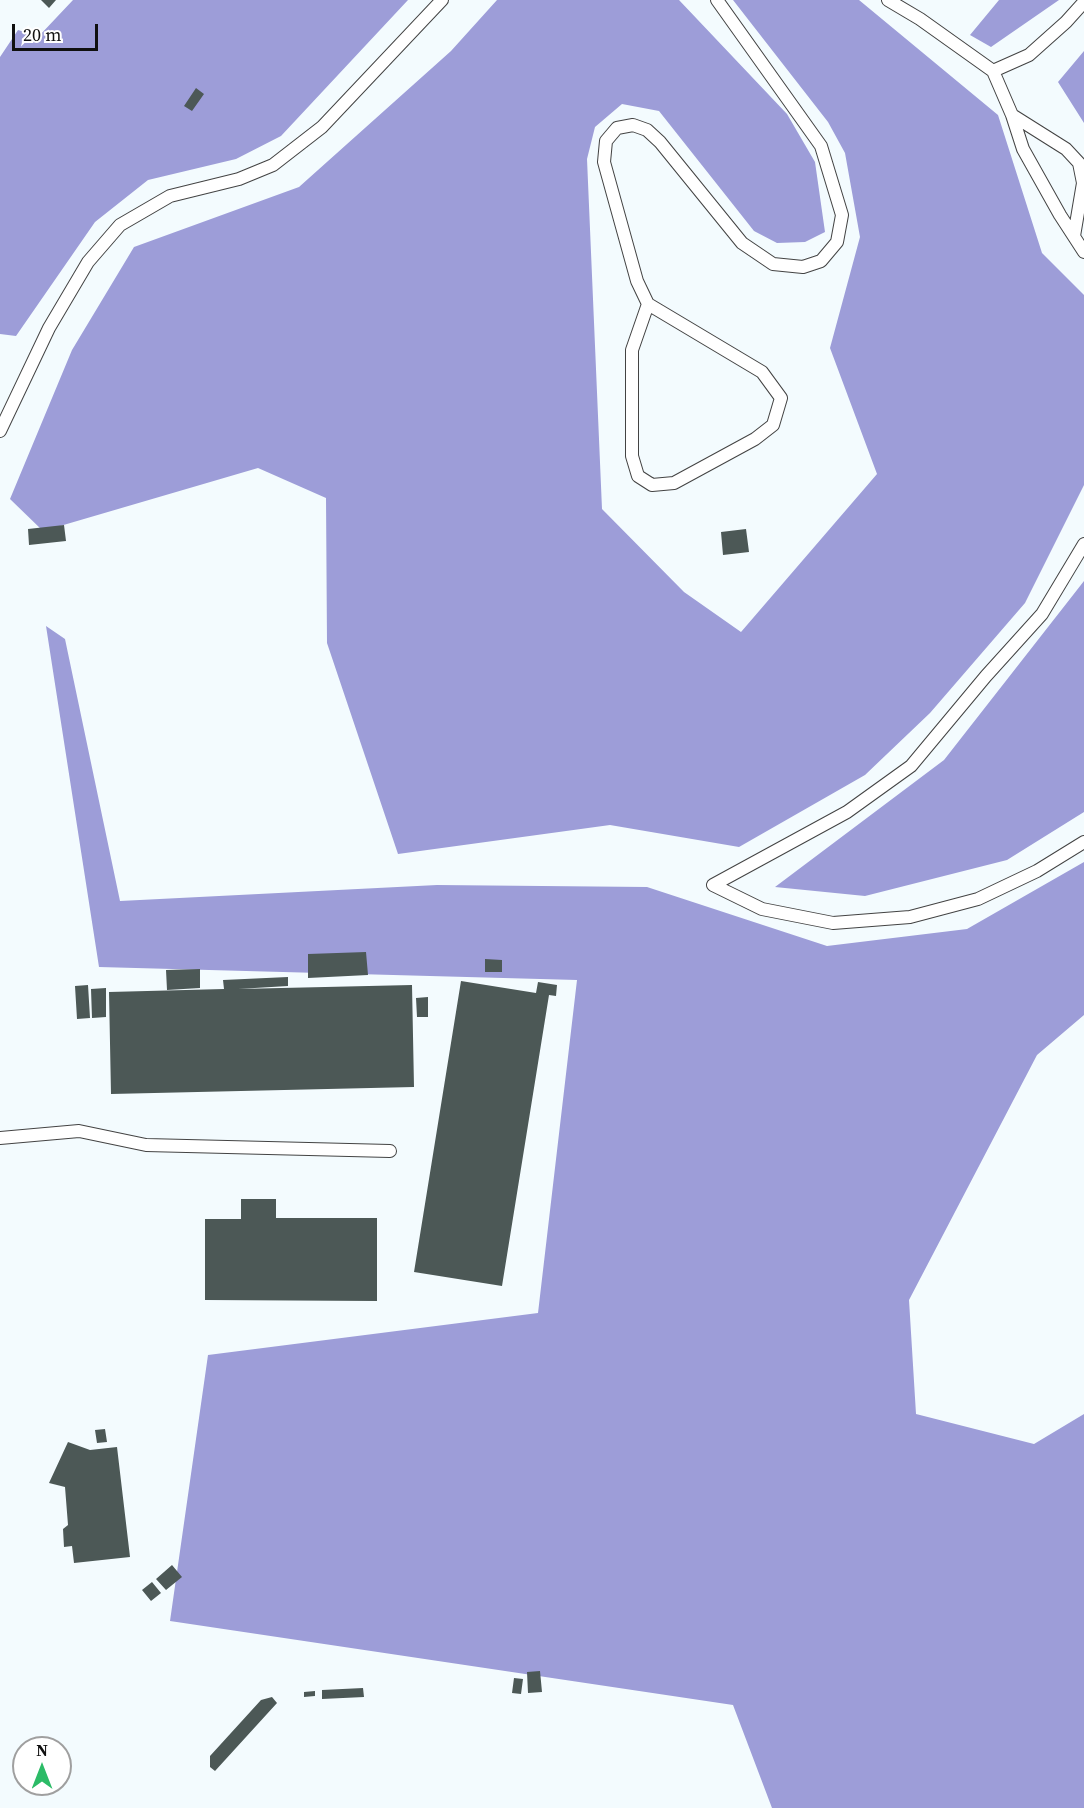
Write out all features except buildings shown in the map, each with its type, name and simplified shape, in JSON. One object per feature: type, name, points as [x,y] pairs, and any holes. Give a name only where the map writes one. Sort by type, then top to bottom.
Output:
[{"type":"lane","points":[[0,431],[49,328],[88,262],[120,225],[170,196],[239,179],[273,165],[322,127],[442,0]]},
{"type":"lane","points":[[648,304],[632,350],[632,456],[638,476],[652,485],[674,483],[755,439],[773,425],[781,398],[762,372],[648,304],[637,281],[604,162],[606,141],[617,128],[633,125],[647,130],[742,243],[774,264],[803,267],[821,261],[837,242],[842,215],[820,146],[717,0]]},
{"type":"lane","points":[[888,0],[920,19],[993,71],[1012,115],[1023,149],[1084,252]]},
{"type":"lane","points":[[993,71],[1029,55],[1066,22],[1084,2]]},
{"type":"lane","points":[[1012,115],[1066,149],[1079,164],[1083,183],[1074,236]]},
{"type":"lane","points":[[1084,544],[1042,614],[986,676],[911,766],[847,812],[713,885],[762,909],[833,923],[910,917],[978,899],[1037,871],[1084,842]]},
{"type":"lane","points":[[0,1138],[79,1131],[146,1145],[390,1151]]},
{"type":"shaded area","points":[[73,0],[408,0],[281,136],[236,159],[148,180],[95,222],[16,336],[0,334],[0,57],[18,30],[39,36]]},
{"type":"shaded area","points":[[497,0],[679,0],[787,114],[815,162],[825,232],[805,242],[777,243],[754,231],[659,111],[622,104],[595,127],[587,159],[602,509],[684,592],[741,632],[877,474],[830,348],[860,237],[845,153],[828,122],[733,0],[859,0],[998,115],[1042,253],[1084,295],[1084,485],[1025,603],[930,713],[865,775],[739,847],[610,825],[398,854],[327,643],[326,498],[258,468],[43,531],[10,499],[72,350],[134,247],[299,187],[451,51]]},
{"type":"shaded area","points":[[999,0],[1059,0],[991,47],[970,35]]},
{"type":"shaded area","points":[[1084,51],[1084,123],[1058,82]]},
{"type":"shaded area","points":[[1084,581],[1084,812],[1007,860],[865,896],[775,887],[944,760]]},
{"type":"shaded area","points":[[46,626],[65,639],[120,901],[437,885],[647,887],[827,946],[967,929],[1084,862],[1084,1015],[1037,1055],[909,1300],[916,1414],[1034,1444],[1084,1414],[1084,1808],[772,1808],[733,1705],[170,1621],[208,1355],[538,1313],[577,980],[99,967]]}]
